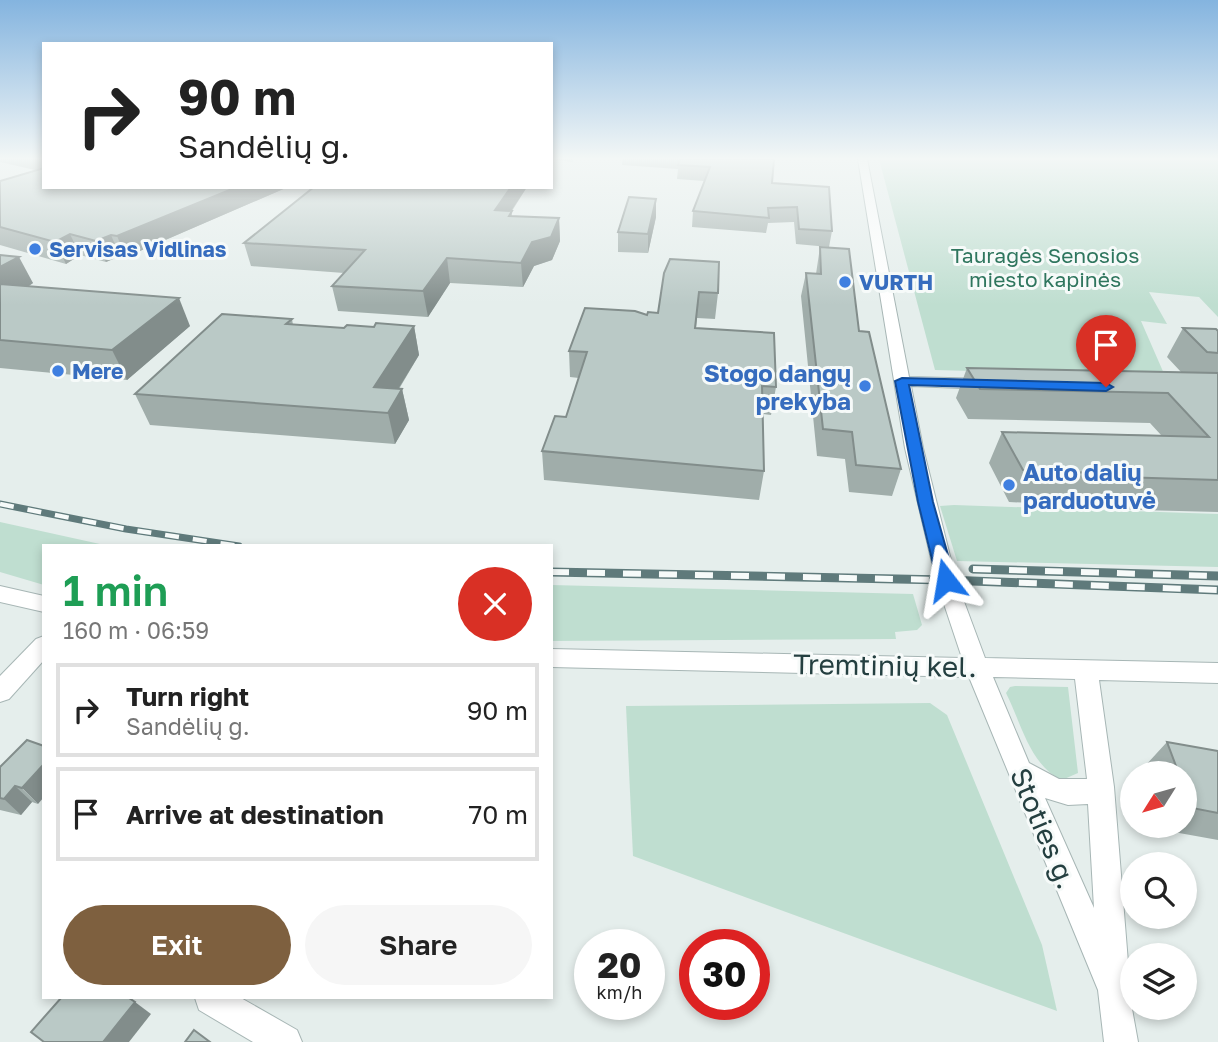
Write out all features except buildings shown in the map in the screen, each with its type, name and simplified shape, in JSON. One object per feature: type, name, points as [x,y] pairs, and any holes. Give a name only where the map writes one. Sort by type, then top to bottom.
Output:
[{"type":"street","name":"Stoties g.","points":[[871,208],[926,502],[946,580],[975,666],[1114,990]]},
{"type":"street","points":[[902,381],[1000,384]]},
{"type":"street","points":[[0,594],[42,604]]},
{"type":"street","points":[[0,692],[42,647]]},
{"type":"street","name":"Tremtinių kel.","points":[[553,657],[1218,673]]},
{"type":"street","name":"Stoties g.","points":[[1086,669],[1101,787],[1114,990],[1121,1042]]},
{"type":"street","points":[[1020,772],[1050,790],[1084,794],[1101,787]]},
{"type":"street","points":[[214,999],[285,1042]]},
{"type":"green space","name":"Tauragės Senosios miesto kapinės","points":[[892,208],[1218,208],[1218,317],[1199,297],[1149,292],[1167,324],[1141,321],[1165,376],[935,370]]},
{"type":"green space","points":[[940,506],[1218,514],[1218,567],[957,561]]},
{"type":"green space","points":[[0,522],[100,544],[42,544],[42,584],[0,572]]},
{"type":"green space","points":[[553,585],[913,594],[922,625],[917,630],[895,632],[896,639],[553,641]]},
{"type":"green space","points":[[1010,687],[1068,687],[1078,773],[1062,780],[1042,765],[1034,754],[1006,693]]},
{"type":"green space","points":[[930,703],[947,715],[1042,945],[1057,1011],[633,856],[626,706]]},
{"type":"railway","points":[[0,504],[126,529],[226,544]]},
{"type":"railway","points":[[973,569],[1218,576]]},
{"type":"railway","points":[[553,572],[946,580],[1218,590]]},
{"type":"place","name":"Servisas Vidlinas","points":[[35,249]]},
{"type":"place","name":"VURTH","points":[[845,282]]},
{"type":"place","name":"Mere","points":[[58,371]]},
{"type":"place","name":"Stogo dangų prekyba","points":[[865,386]]},
{"type":"place","name":"Auto dalių parduotuvė","points":[[1009,485]]},
{"type":"route","points":[[946,580],[914,449],[902,381],[1106,387]]}]
